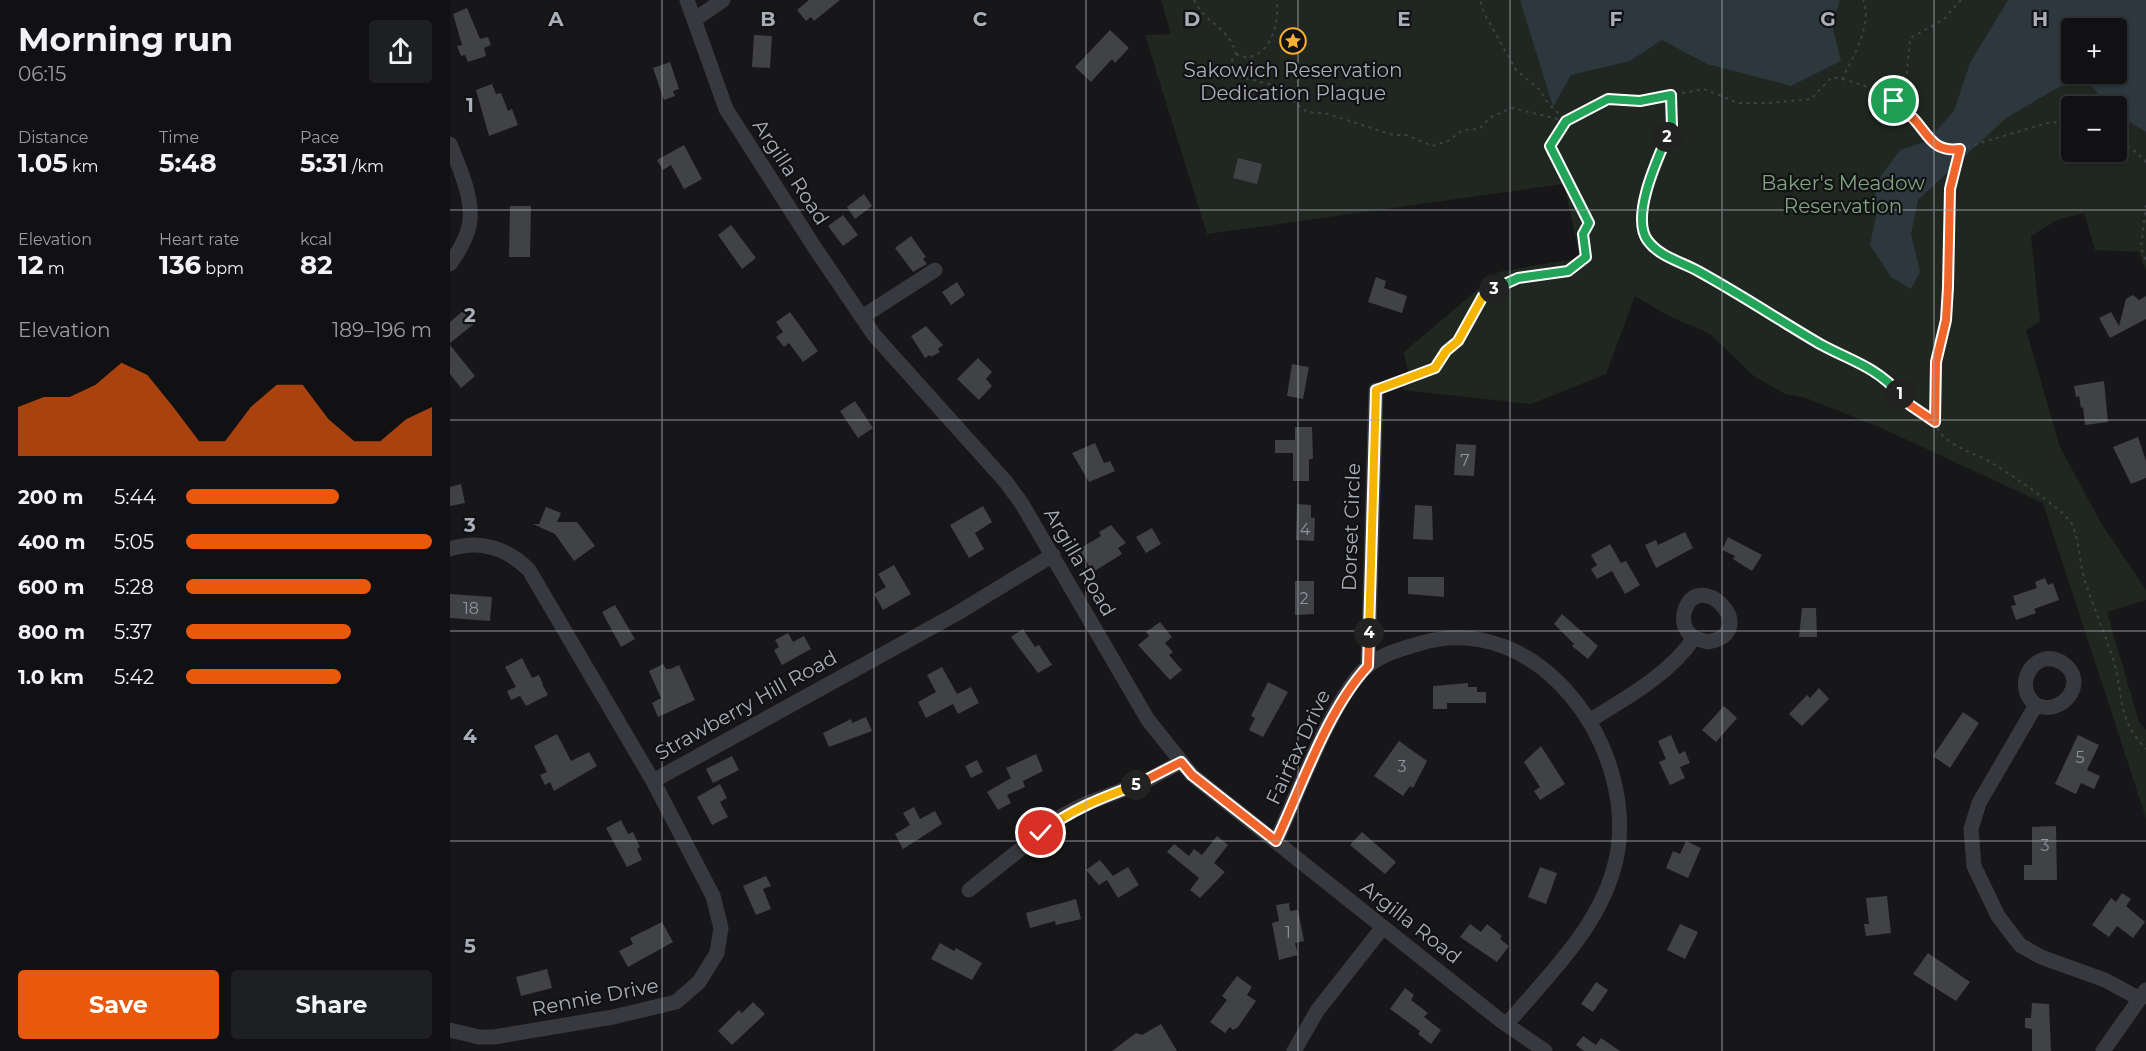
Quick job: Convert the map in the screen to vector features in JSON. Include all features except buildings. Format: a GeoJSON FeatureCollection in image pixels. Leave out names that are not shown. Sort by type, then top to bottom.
{"type":"FeatureCollection","features":[{"type":"Feature","properties":{"kind":"street","name":"Argilla Road"},"geometry":{"type":"LineString","coordinates":[[687,0],[726,109],[874,335],[1006,482],[1053,555],[1071,591],[1148,720],[1181,762],[1192,775],[1383,927],[1545,1051]]}},
{"type":"Feature","properties":{"kind":"street"},"geometry":{"type":"LineString","coordinates":[[694,20],[723,0]]}},
{"type":"Feature","properties":{"kind":"street"},"geometry":{"type":"LineString","coordinates":[[450,144],[461,171],[470,223],[464,242],[450,264]]}},
{"type":"Feature","properties":{"kind":"street"},"geometry":{"type":"LineString","coordinates":[[862,317],[935,270]]}},
{"type":"Feature","properties":{"kind":"street","name":"Dorset Circle"},"geometry":{"type":"LineString","coordinates":[[1368,666],[1376,390]]}},
{"type":"Feature","properties":{"kind":"street","name":"Strawberry Hill Road"},"geometry":{"type":"LineString","coordinates":[[450,549],[471,544],[484,545],[509,555],[529,570],[653,781],[956,614],[1053,555]]}},
{"type":"Feature","properties":{"kind":"street","name":"Fairfax Drive"},"geometry":{"type":"LineString","coordinates":[[1276,841],[1336,710],[1355,680],[1368,666],[1384,656],[1424,642],[1444,638],[1479,638],[1510,649],[1539,666],[1575,699],[1605,758],[1618,807],[1618,841],[1611,876],[1589,926],[1507,1024]]}},
{"type":"Feature","properties":{"kind":"street"},"geometry":{"type":"LineString","coordinates":[[1588,721],[1677,660],[1694,638]]}},
{"type":"Feature","properties":{"kind":"street"},"geometry":{"type":"LineString","coordinates":[[2036,705],[1978,802],[1971,829],[1971,855],[1974,866],[2001,921],[2020,945],[2041,957],[2143,994],[2103,1051]]}},
{"type":"Feature","properties":{"kind":"street"},"geometry":{"type":"LineString","coordinates":[[969,890],[1062,816],[1085,804],[1144,782],[1181,762]]}},
{"type":"Feature","properties":{"kind":"street","name":"Rennie Drive"},"geometry":{"type":"LineString","coordinates":[[450,1030],[479,1037],[494,1037],[613,1017],[676,1002],[699,982],[717,952],[721,928],[718,912],[713,896],[653,781]]}},
{"type":"Feature","properties":{"kind":"street"},"geometry":{"type":"LineString","coordinates":[[1294,1051],[1317,1011],[1383,927]]}},
{"type":"Feature","properties":{"kind":"path"},"geometry":{"type":"LineString","coordinates":[[1194,0],[1200,12],[1232,38],[1236,54],[1229,65],[1237,76],[1272,85],[1307,112],[1328,114],[1393,135],[1407,135],[1432,146],[1448,141],[1463,130],[1479,129],[1491,117],[1512,108],[1566,121]]}},
{"type":"Feature","properties":{"kind":"path"},"geometry":{"type":"LineString","coordinates":[[1236,54],[1245,58],[1259,55],[1264,51],[1276,16],[1276,0]]}},
{"type":"Feature","properties":{"kind":"path"},"geometry":{"type":"LineString","coordinates":[[1480,0],[1484,13],[1516,70],[1539,88],[1548,103],[1566,121]]}},
{"type":"Feature","properties":{"kind":"path"},"geometry":{"type":"LineString","coordinates":[[1842,79],[1851,61],[1868,11],[1863,0]]}},
{"type":"Feature","properties":{"kind":"path"},"geometry":{"type":"LineString","coordinates":[[1961,0],[1943,21],[1910,38],[1906,96],[1914,119],[1922,132],[1947,151],[2002,138],[2046,123],[2061,122]]}},
{"type":"Feature","properties":{"kind":"path"},"geometry":{"type":"LineString","coordinates":[[1376,390],[1435,368],[1446,351],[1458,341],[1483,296],[1501,284],[1518,278],[1568,271],[1586,257],[1583,234],[1589,223],[1550,146],[1566,121],[1608,99],[1640,101],[1704,89],[1738,103],[1769,104],[1811,99],[1833,77],[1860,83],[1894,101],[1914,119]]}},
{"type":"Feature","properties":{"kind":"path"},"geometry":{"type":"LineString","coordinates":[[1671,95],[1672,127],[1650,180],[1641,215],[1647,240],[1667,256],[1760,305],[1823,345],[1857,360],[1889,381],[1910,405],[1935,422]]}},
{"type":"Feature","properties":{"kind":"path"},"geometry":{"type":"LineString","coordinates":[[2127,145],[2145,160],[2146,164]]}},
{"type":"Feature","properties":{"kind":"path"},"geometry":{"type":"LineString","coordinates":[[1960,149],[1950,189],[1946,320],[1936,362],[1935,422],[1940,434],[1963,451],[1986,460],[2045,498],[2071,521],[2081,551],[2084,580],[2114,664],[2120,700],[2131,733],[2146,749]]}},
{"type":"Feature","properties":{"kind":"path"},"geometry":{"type":"LineString","coordinates":[[2146,205],[2141,248],[2146,261]]}},
{"type":"Feature","properties":{"kind":"green space","name":"Baker's Meadow Reservation"},"geometry":{"type":"Polygon","coordinates":[[[1161,0],[2146,0],[2146,271],[2139,252],[2095,250],[2084,213],[2057,220],[2031,236],[2040,322],[2026,330],[2060,447],[2101,523],[2146,590],[2146,600],[2107,612],[2139,722],[2146,730],[2146,818],[2043,503],[1879,427],[1806,398],[1785,394],[1754,376],[1710,334],[1669,316],[1635,296],[1606,374],[1531,404],[1403,390],[1408,372],[1404,352],[1498,272],[1580,258],[1564,184],[1207,234],[1145,35],[1171,34],[1161,0]]]}},
{"type":"Feature","properties":{"kind":"shaded area"},"geometry":{"type":"Polygon","coordinates":[[[1520,0],[1840,0],[1832,25],[1841,61],[1791,86],[1707,64],[1662,40],[1630,61],[1571,75],[1553,107],[1520,0]]]}},
{"type":"Feature","properties":{"kind":"shaded area"},"geometry":{"type":"Polygon","coordinates":[[[2008,0],[2146,0],[2146,132],[2127,120],[2127,96],[2100,96],[2090,84],[2061,86],[2006,118],[1918,200],[1911,234],[1920,272],[1911,289],[1891,277],[1870,245],[1877,211],[1875,184],[1900,150],[1927,141],[1954,111],[1970,63],[2008,0]]]}},
{"type":"Feature","properties":{"kind":"place","name":"Sakowich Reservation Dedication Plaque"},"geometry":{"type":"Point","coordinates":[1293,41]}},
{"type":"Feature","properties":{"kind":"route"},"geometry":{"type":"LineString","coordinates":[[1041,833],[1062,816],[1085,804],[1144,782],[1181,762],[1192,775],[1276,841],[1336,710],[1355,680],[1368,666],[1376,390],[1435,368],[1446,351],[1458,341],[1468,326],[1473,311],[1483,296],[1501,284],[1518,278],[1568,271],[1586,257],[1583,234],[1589,223],[1550,146],[1566,121],[1608,99],[1640,101],[1671,95],[1672,127],[1650,180],[1641,215],[1647,240],[1667,256],[1760,305],[1823,345],[1857,360],[1889,381],[1910,405],[1935,422],[1936,362],[1946,320],[1950,189],[1960,149],[1947,151],[1931,141],[1914,119],[1894,101]]}}]}
